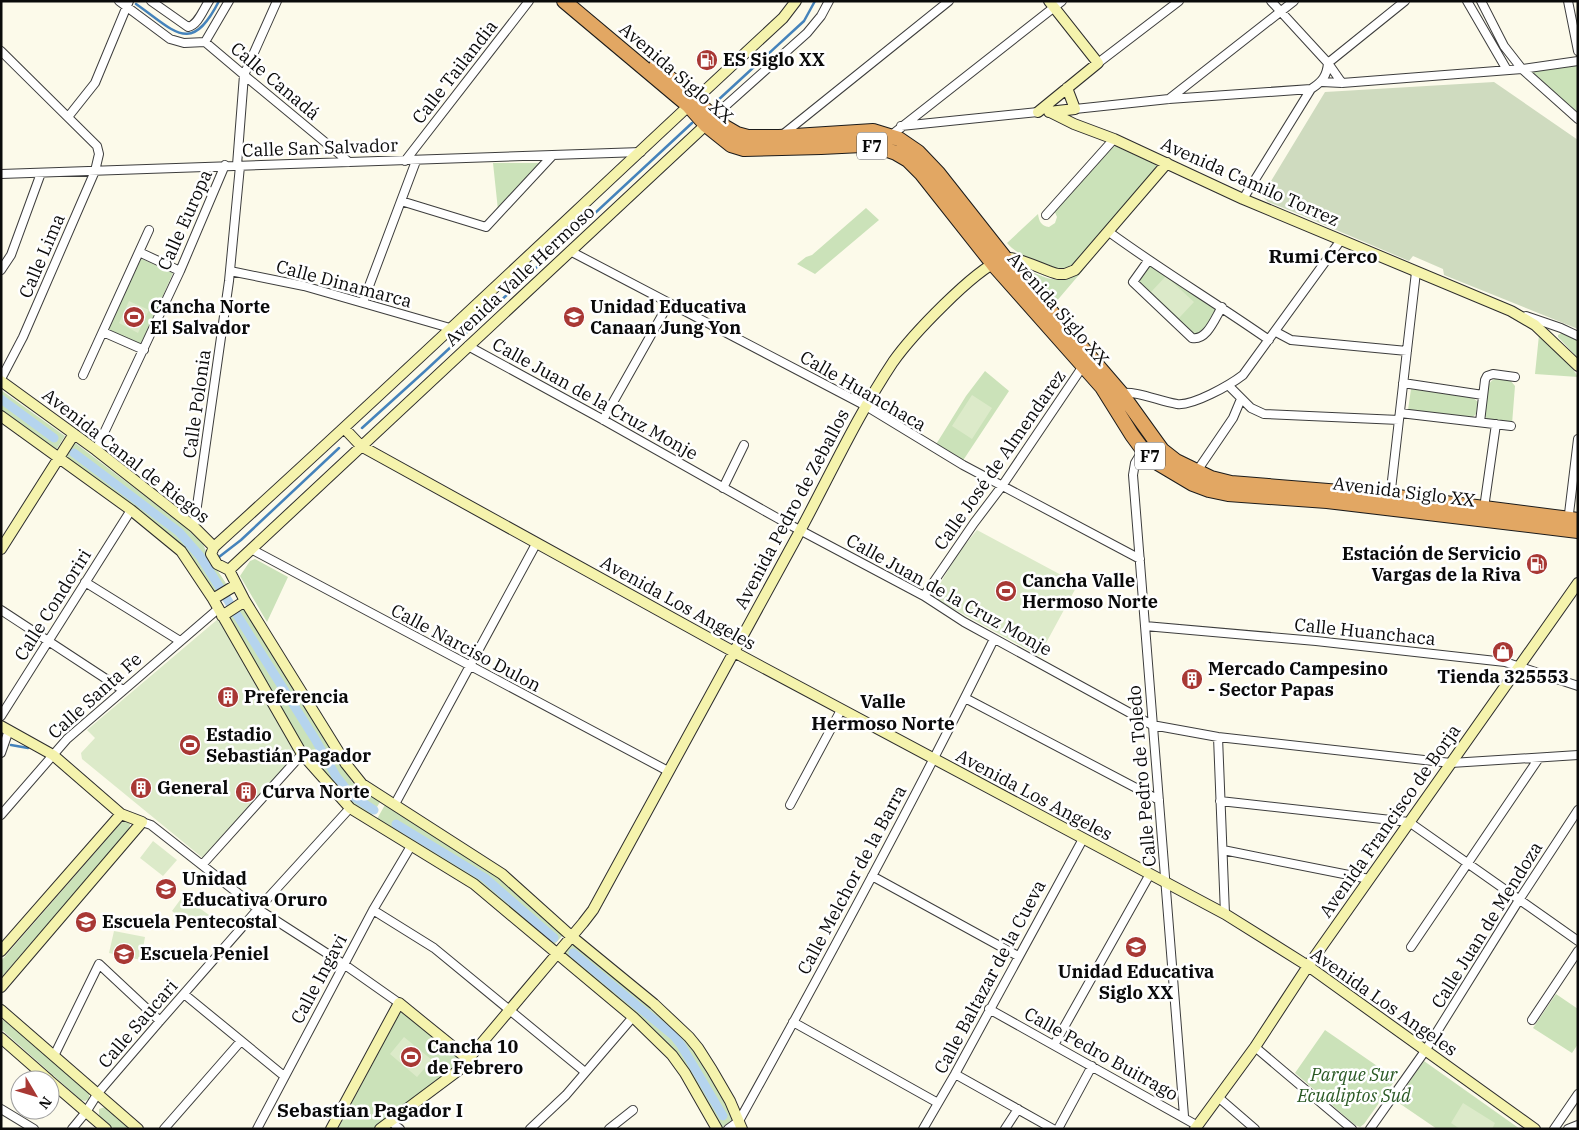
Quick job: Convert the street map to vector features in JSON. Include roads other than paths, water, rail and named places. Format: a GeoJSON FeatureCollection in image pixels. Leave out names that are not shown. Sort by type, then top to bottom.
{"type":"FeatureCollection","features":[{"type":"Feature","properties":{"kind":"highway","name":"Avenida Siglo XX"},"geometry":{"type":"LineString","coordinates":[[564,1],[692,103]]}},
{"type":"Feature","properties":{"kind":"highway","name":"Avenida Siglo XX"},"geometry":{"type":"LineString","coordinates":[[575,1],[692,103],[730,145],[744,149],[821,148],[887,142]]}},
{"type":"Feature","properties":{"kind":"highway","name":"Avenida Siglo XX"},"geometry":{"type":"LineString","coordinates":[[710,121],[748,137],[873,131],[921,173],[1115,396],[1148,444],[1156,462],[1193,484],[1228,494],[1327,501],[1484,508],[1573,525]]}},
{"type":"Feature","properties":{"kind":"highway","name":"Avenida Siglo XX"},"geometry":{"type":"LineString","coordinates":[[999,261],[1083,366],[1102,387],[1115,396]]}},
{"type":"Feature","properties":{"kind":"highway","name":"Avenida Siglo XX"},"geometry":{"type":"LineString","coordinates":[[1148,444],[1162,450],[1176,461],[1211,478],[1231,483],[1573,525]]}},
{"type":"Feature","properties":{"kind":"street"},"geometry":{"type":"LineString","coordinates":[[119,1],[128,4],[170,39],[184,43],[206,42],[229,1]]}},
{"type":"Feature","properties":{"kind":"street"},"geometry":{"type":"LineString","coordinates":[[151,1],[188,27],[193,26],[209,1]]}},
{"type":"Feature","properties":{"kind":"street","name":"Calle Polonia"},"geometry":{"type":"LineString","coordinates":[[194,527],[230,271],[244,75],[277,1]]}},
{"type":"Feature","properties":{"kind":"street","name":"Calle Tailandia"},"geometry":{"type":"LineString","coordinates":[[405,161],[529,1]]}},
{"type":"Feature","properties":{"kind":"street","name":"Avenida Valle Hermoso"},"geometry":{"type":"LineString","coordinates":[[214,547],[783,18],[796,1]]}},
{"type":"Feature","properties":{"kind":"street","name":"Avenida Valle Hermoso"},"geometry":{"type":"LineString","coordinates":[[229,570],[570,251],[807,33],[821,16],[829,1]]}},
{"type":"Feature","properties":{"kind":"street"},"geometry":{"type":"LineString","coordinates":[[779,137],[949,1]]}},
{"type":"Feature","properties":{"kind":"street"},"geometry":{"type":"LineString","coordinates":[[1038,112],[1179,1]]}},
{"type":"Feature","properties":{"kind":"street"},"geometry":{"type":"LineString","coordinates":[[1272,1],[1328,63],[1342,84]]}},
{"type":"Feature","properties":{"kind":"street"},"geometry":{"type":"LineString","coordinates":[[1168,99],[1294,1]]}},
{"type":"Feature","properties":{"kind":"street"},"geometry":{"type":"LineString","coordinates":[[1328,63],[1405,1]]}},
{"type":"Feature","properties":{"kind":"street"},"geometry":{"type":"LineString","coordinates":[[1467,1],[1507,70]]}},
{"type":"Feature","properties":{"kind":"street"},"geometry":{"type":"LineString","coordinates":[[1481,1],[1504,46],[1522,69],[1578,119]]}},
{"type":"Feature","properties":{"kind":"street"},"geometry":{"type":"LineString","coordinates":[[1568,1],[1578,51]]}},
{"type":"Feature","properties":{"kind":"street"},"geometry":{"type":"LineString","coordinates":[[887,142],[901,126],[1055,3],[1098,63]]}},
{"type":"Feature","properties":{"kind":"street"},"geometry":{"type":"LineString","coordinates":[[1,51],[68,116],[95,83],[128,4]]}},
{"type":"Feature","properties":{"kind":"street","name":"Calle Canadá"},"geometry":{"type":"LineString","coordinates":[[206,42],[349,162]]}},
{"type":"Feature","properties":{"kind":"street"},"geometry":{"type":"LineString","coordinates":[[1322,82],[1342,84],[1522,69],[1578,61]]}},
{"type":"Feature","properties":{"kind":"street"},"geometry":{"type":"LineString","coordinates":[[1243,198],[1312,89],[1322,82],[1328,72],[1328,63]]}},
{"type":"Feature","properties":{"kind":"street"},"geometry":{"type":"LineString","coordinates":[[1067,88],[1075,108]]}},
{"type":"Feature","properties":{"kind":"street"},"geometry":{"type":"LineString","coordinates":[[1050,112],[1168,99],[1312,89]]}},
{"type":"Feature","properties":{"kind":"street","name":"Avenida Camilo Torrez"},"geometry":{"type":"LineString","coordinates":[[901,126],[1050,112],[1416,272],[1578,336]]}},
{"type":"Feature","properties":{"kind":"street","name":"Calle Lima"},"geometry":{"type":"LineString","coordinates":[[1,380],[23,337],[94,171],[99,154],[97,146],[68,116]]}},
{"type":"Feature","properties":{"kind":"street"},"geometry":{"type":"LineString","coordinates":[[1046,215],[1114,139]]}},
{"type":"Feature","properties":{"kind":"street","name":"Calle San Salvador"},"geometry":{"type":"LineString","coordinates":[[1,174],[640,152]]}},
{"type":"Feature","properties":{"kind":"street"},"geometry":{"type":"LineString","coordinates":[[401,202],[486,227],[552,156]]}},
{"type":"Feature","properties":{"kind":"street"},"geometry":{"type":"LineString","coordinates":[[363,302],[416,160]]}},
{"type":"Feature","properties":{"kind":"street"},"geometry":{"type":"LineString","coordinates":[[999,261],[1016,259],[1050,272],[1065,274],[1075,270],[1083,263],[1166,163]]}},
{"type":"Feature","properties":{"kind":"street","name":"Calle Europa"},"geometry":{"type":"LineString","coordinates":[[96,450],[180,271],[225,166]]}},
{"type":"Feature","properties":{"kind":"street"},"geometry":{"type":"LineString","coordinates":[[1,270],[11,255],[42,172]]}},
{"type":"Feature","properties":{"kind":"street"},"geometry":{"type":"LineString","coordinates":[[84,375],[149,230]]}},
{"type":"Feature","properties":{"kind":"street"},"geometry":{"type":"LineString","coordinates":[[1109,232],[1148,261],[1222,307],[1269,340]]}},
{"type":"Feature","properties":{"kind":"street"},"geometry":{"type":"LineString","coordinates":[[1115,396],[1134,394],[1178,404],[1189,403],[1229,386],[1243,375],[1276,332],[1341,240]]}},
{"type":"Feature","properties":{"kind":"street","name":"Calle Huanchaca"},"geometry":{"type":"LineString","coordinates":[[570,251],[866,406],[955,461],[1140,559]]}},
{"type":"Feature","properties":{"kind":"street"},"geometry":{"type":"LineString","coordinates":[[139,252],[180,271]]}},
{"type":"Feature","properties":{"kind":"street","name":"Avenida Pedro de Zeballos"},"geometry":{"type":"LineString","coordinates":[[380,1129],[460,1070],[571,936],[584,923],[593,910],[801,530],[866,406],[908,343],[964,286],[999,261]]}},
{"type":"Feature","properties":{"kind":"street"},"geometry":{"type":"LineString","coordinates":[[1148,261],[1133,282],[1192,338],[1201,338],[1205,334],[1222,307]]}},
{"type":"Feature","properties":{"kind":"street","name":"Calle Dinamarca"},"geometry":{"type":"LineString","coordinates":[[230,271],[304,286],[450,328]]}},
{"type":"Feature","properties":{"kind":"street"},"geometry":{"type":"LineString","coordinates":[[1389,503],[1416,272]]}},
{"type":"Feature","properties":{"kind":"street"},"geometry":{"type":"LineString","coordinates":[[604,420],[669,302]]}},
{"type":"Feature","properties":{"kind":"street"},"geometry":{"type":"LineString","coordinates":[[1511,311],[1536,325],[1578,366]]}},
{"type":"Feature","properties":{"kind":"street"},"geometry":{"type":"LineString","coordinates":[[103,332],[144,350]]}},
{"type":"Feature","properties":{"kind":"street"},"geometry":{"type":"LineString","coordinates":[[1276,332],[1291,340],[1407,351]]}},
{"type":"Feature","properties":{"kind":"street","name":"Calle Juan de la Cruz Monje"},"geometry":{"type":"LineString","coordinates":[[468,346],[604,420],[723,488],[924,596],[994,639],[1152,725],[1218,737],[1451,763],[1578,755]]}},
{"type":"Feature","properties":{"kind":"street","name":"Calle José de Almendarez"},"geometry":{"type":"LineString","coordinates":[[924,596],[1002,486],[1083,366]]}},
{"type":"Feature","properties":{"kind":"street"},"geometry":{"type":"LineString","coordinates":[[1480,422],[1485,380],[1489,374],[1515,377]]}},
{"type":"Feature","properties":{"kind":"street","name":"Avenida Canal de Riegos"},"geometry":{"type":"LineString","coordinates":[[1,380],[96,450],[194,527],[214,547],[211,554],[217,564],[229,570],[227,601],[302,754],[350,808],[474,884],[632,1016],[672,1055],[685,1073],[716,1129]]}},
{"type":"Feature","properties":{"kind":"street"},"geometry":{"type":"LineString","coordinates":[[1403,384],[1483,395]]}},
{"type":"Feature","properties":{"kind":"street"},"geometry":{"type":"LineString","coordinates":[[1229,386],[1251,408],[1264,414],[1400,417],[1511,426]]}},
{"type":"Feature","properties":{"kind":"street"},"geometry":{"type":"LineString","coordinates":[[1197,471],[1233,418],[1241,399]]}},
{"type":"Feature","properties":{"kind":"street","name":"Avenida Canal de Riegos"},"geometry":{"type":"LineString","coordinates":[[2,420],[58,457],[172,542],[227,601],[362,784],[502,874],[571,936],[654,1004],[688,1037],[712,1070],[740,1125]]}},
{"type":"Feature","properties":{"kind":"street"},"geometry":{"type":"LineString","coordinates":[[1484,508],[1496,424]]}},
{"type":"Feature","properties":{"kind":"street","name":"Avenida Los Angeles"},"geometry":{"type":"LineString","coordinates":[[344,428],[361,446],[536,544],[933,760],[1225,914],[1308,966],[1535,1129]]}},
{"type":"Feature","properties":{"kind":"street"},"geometry":{"type":"LineString","coordinates":[[1,549],[74,434]]}},
{"type":"Feature","properties":{"kind":"street"},"geometry":{"type":"LineString","coordinates":[[1573,525],[1578,439]]}},
{"type":"Feature","properties":{"kind":"street","name":"Calle Pedro de Toledo"},"geometry":{"type":"LineString","coordinates":[[1148,444],[1135,463],[1132,475],[1184,1116]]}},
{"type":"Feature","properties":{"kind":"street"},"geometry":{"type":"LineString","coordinates":[[723,488],[744,445]]}},
{"type":"Feature","properties":{"kind":"street","name":"Calle Condoriri"},"geometry":{"type":"LineString","coordinates":[[1,716],[130,510]]}},
{"type":"Feature","properties":{"kind":"street"},"geometry":{"type":"LineString","coordinates":[[395,804],[536,544]]}},
{"type":"Feature","properties":{"kind":"street","name":"Calle Narciso Dulon"},"geometry":{"type":"LineString","coordinates":[[251,549],[668,771]]}},
{"type":"Feature","properties":{"kind":"street"},"geometry":{"type":"LineString","coordinates":[[85,582],[180,641]]}},
{"type":"Feature","properties":{"kind":"street","name":"Avenida Francisco de Borja"},"geometry":{"type":"LineString","coordinates":[[1196,1127],[1578,583]]}},
{"type":"Feature","properties":{"kind":"street","name":"Calle Santa Fe"},"geometry":{"type":"LineString","coordinates":[[1,815],[67,739],[227,601]]}},
{"type":"Feature","properties":{"kind":"street"},"geometry":{"type":"LineString","coordinates":[[1,610],[123,690]]}},
{"type":"Feature","properties":{"kind":"street","name":"Calle Huanchaca"},"geometry":{"type":"LineString","coordinates":[[1145,626],[1506,662],[1578,686]]}},
{"type":"Feature","properties":{"kind":"street","name":"Calle Melchor de la Barra"},"geometry":{"type":"LineString","coordinates":[[728,1129],[740,1125],[933,760],[994,639]]}},
{"type":"Feature","properties":{"kind":"street"},"geometry":{"type":"LineString","coordinates":[[965,698],[1159,800]]}},
{"type":"Feature","properties":{"kind":"street"},"geometry":{"type":"LineString","coordinates":[[790,805],[841,710]]}},
{"type":"Feature","properties":{"kind":"street"},"geometry":{"type":"LineString","coordinates":[[1,753],[5,728],[54,754],[121,814],[151,825],[258,909],[345,965],[399,1003],[468,1059]]}},
{"type":"Feature","properties":{"kind":"street"},"geometry":{"type":"LineString","coordinates":[[1218,737],[1225,914]]}},
{"type":"Feature","properties":{"kind":"street"},"geometry":{"type":"LineString","coordinates":[[202,865],[302,754]]}},
{"type":"Feature","properties":{"kind":"street"},"geometry":{"type":"LineString","coordinates":[[1410,947],[1539,758]]}},
{"type":"Feature","properties":{"kind":"street"},"geometry":{"type":"LineString","coordinates":[[1220,802],[1409,822],[1578,941]]}},
{"type":"Feature","properties":{"kind":"street","name":"Calle Saucari"},"geometry":{"type":"LineString","coordinates":[[72,1129],[98,1093],[160,1021],[350,808]]}},
{"type":"Feature","properties":{"kind":"street","name":"Calle Juan de Mendoza"},"geometry":{"type":"LineString","coordinates":[[1370,1129],[1425,1051],[1519,900],[1578,810]]}},
{"type":"Feature","properties":{"kind":"street"},"geometry":{"type":"LineString","coordinates":[[1,951],[121,814]]}},
{"type":"Feature","properties":{"kind":"street"},"geometry":{"type":"LineString","coordinates":[[1,987],[142,822]]}},
{"type":"Feature","properties":{"kind":"street","name":"Calle Baltazar de la Cueva"},"geometry":{"type":"LineString","coordinates":[[923,1129],[955,1074],[1082,839]]}},
{"type":"Feature","properties":{"kind":"street","name":"Calle Ingavi"},"geometry":{"type":"LineString","coordinates":[[257,1129],[373,910],[411,846]]}},
{"type":"Feature","properties":{"kind":"street"},"geometry":{"type":"LineString","coordinates":[[1223,850],[1369,879]]}},
{"type":"Feature","properties":{"kind":"street"},"geometry":{"type":"LineString","coordinates":[[1054,1046],[1150,874]]}},
{"type":"Feature","properties":{"kind":"street"},"geometry":{"type":"LineString","coordinates":[[872,876],[1018,956]]}},
{"type":"Feature","properties":{"kind":"street"},"geometry":{"type":"LineString","coordinates":[[373,910],[434,948],[585,1072]]}},
{"type":"Feature","properties":{"kind":"street"},"geometry":{"type":"LineString","coordinates":[[1532,1020],[1578,951]]}},
{"type":"Feature","properties":{"kind":"street"},"geometry":{"type":"LineString","coordinates":[[54,1056],[99,964],[160,1021]]}},
{"type":"Feature","properties":{"kind":"street"},"geometry":{"type":"LineString","coordinates":[[184,994],[284,1076]]}},
{"type":"Feature","properties":{"kind":"street"},"geometry":{"type":"LineString","coordinates":[[331,1129],[399,1003]]}},
{"type":"Feature","properties":{"kind":"street","name":"Calle Pedro Buitrago"},"geometry":{"type":"LineString","coordinates":[[989,1009],[1184,1116],[1196,1127]]}},
{"type":"Feature","properties":{"kind":"street"},"geometry":{"type":"LineString","coordinates":[[1,1010],[138,1129]]}},
{"type":"Feature","properties":{"kind":"street"},"geometry":{"type":"LineString","coordinates":[[532,1128],[566,1095],[632,1016]]}},
{"type":"Feature","properties":{"kind":"street"},"geometry":{"type":"LineString","coordinates":[[793,1022],[938,1104]]}},
{"type":"Feature","properties":{"kind":"street"},"geometry":{"type":"LineString","coordinates":[[1,1038],[38,1070]]}},
{"type":"Feature","properties":{"kind":"street"},"geometry":{"type":"LineString","coordinates":[[164,1129],[241,1042]]}},
{"type":"Feature","properties":{"kind":"street"},"geometry":{"type":"LineString","coordinates":[[1254,1047],[1352,1129]]}},
{"type":"Feature","properties":{"kind":"street"},"geometry":{"type":"LineString","coordinates":[[1058,1129],[1092,1066]]}},
{"type":"Feature","properties":{"kind":"street"},"geometry":{"type":"LineString","coordinates":[[955,1074],[1053,1129]]}},
{"type":"Feature","properties":{"kind":"street"},"geometry":{"type":"LineString","coordinates":[[60,1089],[106,1129]]}},
{"type":"Feature","properties":{"kind":"street"},"geometry":{"type":"LineString","coordinates":[[1554,1129],[1578,1094]]}},
{"type":"Feature","properties":{"kind":"street"},"geometry":{"type":"LineString","coordinates":[[1218,1097],[1255,1129]]}},
{"type":"Feature","properties":{"kind":"street"},"geometry":{"type":"LineString","coordinates":[[1,1109],[34,1129]]}},
{"type":"Feature","properties":{"kind":"street"},"geometry":{"type":"LineString","coordinates":[[1005,1129],[1018,1109]]}},
{"type":"Feature","properties":{"kind":"street"},"geometry":{"type":"LineString","coordinates":[[609,1129],[619,1126],[633,1110]]}},
{"type":"Feature","properties":{"kind":"street"},"geometry":{"type":"LineString","coordinates":[[16,1129],[20,1121]]}},
{"type":"Feature","properties":{"kind":"street"},"geometry":{"type":"LineString","coordinates":[[390,1121],[400,1129]]}},
{"type":"Feature","properties":{"kind":"street"},"geometry":{"type":"LineString","coordinates":[[1568,1129],[1578,1124]]}},
{"type":"Feature","properties":{"kind":"waterway"},"geometry":{"type":"LineString","coordinates":[[136,4],[172,29],[182,33],[191,33],[200,28],[209,18],[219,1]]}},
{"type":"Feature","properties":{"kind":"waterway"},"geometry":{"type":"LineString","coordinates":[[716,102],[804,21],[815,1]]}},
{"type":"Feature","properties":{"kind":"waterway"},"geometry":{"type":"LineString","coordinates":[[362,428],[692,123]]}},
{"type":"Feature","properties":{"kind":"waterway"},"geometry":{"type":"LineString","coordinates":[[1,399],[54,438]]}},
{"type":"Feature","properties":{"kind":"waterway"},"geometry":{"type":"LineString","coordinates":[[219,557],[241,540],[339,448]]}},
{"type":"Feature","properties":{"kind":"waterway"},"geometry":{"type":"LineString","coordinates":[[74,453],[179,532],[200,556],[315,739],[336,776],[351,795],[374,810]]}},
{"type":"Feature","properties":{"kind":"waterway"},"geometry":{"type":"LineString","coordinates":[[11,745],[28,748]]}},
{"type":"Feature","properties":{"kind":"waterway"},"geometry":{"type":"LineString","coordinates":[[396,824],[485,878],[554,938]]}},
{"type":"Feature","properties":{"kind":"waterway"},"geometry":{"type":"LineString","coordinates":[[573,953],[674,1036],[723,1116]]}},
{"type":"Feature","properties":{"kind":"place","name":"ES Siglo XX"},"geometry":{"type":"Point","coordinates":[707,60]}},
{"type":"Feature","properties":{"kind":"place","name":"Cancha Norte El Salvador"},"geometry":{"type":"Point","coordinates":[134,317]}},
{"type":"Feature","properties":{"kind":"place","name":"Unidad Educativa Canaan Jung Yon"},"geometry":{"type":"Point","coordinates":[574,317]}},
{"type":"Feature","properties":{"kind":"place","name":"Estación de Servicio Vargas de la Riva"},"geometry":{"type":"Point","coordinates":[1537,564]}},
{"type":"Feature","properties":{"kind":"place","name":"Cancha Valle Hermoso Norte"},"geometry":{"type":"Point","coordinates":[1006,591]}},
{"type":"Feature","properties":{"kind":"place","name":"Tienda 325553"},"geometry":{"type":"Point","coordinates":[1503,652]}},
{"type":"Feature","properties":{"kind":"place","name":"Mercado Campesino - Sector Papas"},"geometry":{"type":"Point","coordinates":[1192,679]}},
{"type":"Feature","properties":{"kind":"place","name":"Preferencia"},"geometry":{"type":"Point","coordinates":[228,697]}},
{"type":"Feature","properties":{"kind":"place","name":"Estadio Sebastián Pagador"},"geometry":{"type":"Point","coordinates":[190,745]}},
{"type":"Feature","properties":{"kind":"place","name":"General"},"geometry":{"type":"Point","coordinates":[141,788]}},
{"type":"Feature","properties":{"kind":"place","name":"Curva Norte"},"geometry":{"type":"Point","coordinates":[246,792]}},
{"type":"Feature","properties":{"kind":"place","name":"Unidad Educativa Oruro"},"geometry":{"type":"Point","coordinates":[166,889]}},
{"type":"Feature","properties":{"kind":"place","name":"Escuela Pentecostal"},"geometry":{"type":"Point","coordinates":[86,922]}},
{"type":"Feature","properties":{"kind":"place","name":"Unidad Educativa Siglo XX"},"geometry":{"type":"Point","coordinates":[1136,947]}},
{"type":"Feature","properties":{"kind":"place","name":"Escuela Peniel"},"geometry":{"type":"Point","coordinates":[124,954]}},
{"type":"Feature","properties":{"kind":"place","name":"Cancha 10 de Febrero"},"geometry":{"type":"Point","coordinates":[411,1057]}},
{"type":"Feature","properties":{"kind":"district","name":"Rumi Cerco"},"geometry":{"type":"Point","coordinates":[1323,256]}},
{"type":"Feature","properties":{"kind":"district","name":"Valle Hermoso Norte"},"geometry":{"type":"Point","coordinates":[883,712]}},
{"type":"Feature","properties":{"kind":"district","name":"Sebastian Pagador I"},"geometry":{"type":"Point","coordinates":[370,1110]}},
{"type":"Feature","properties":{"kind":"park label","name":"Parque Sur Ecualiptos Sud"},"geometry":{"type":"Point","coordinates":[1354,1085]}}]}
